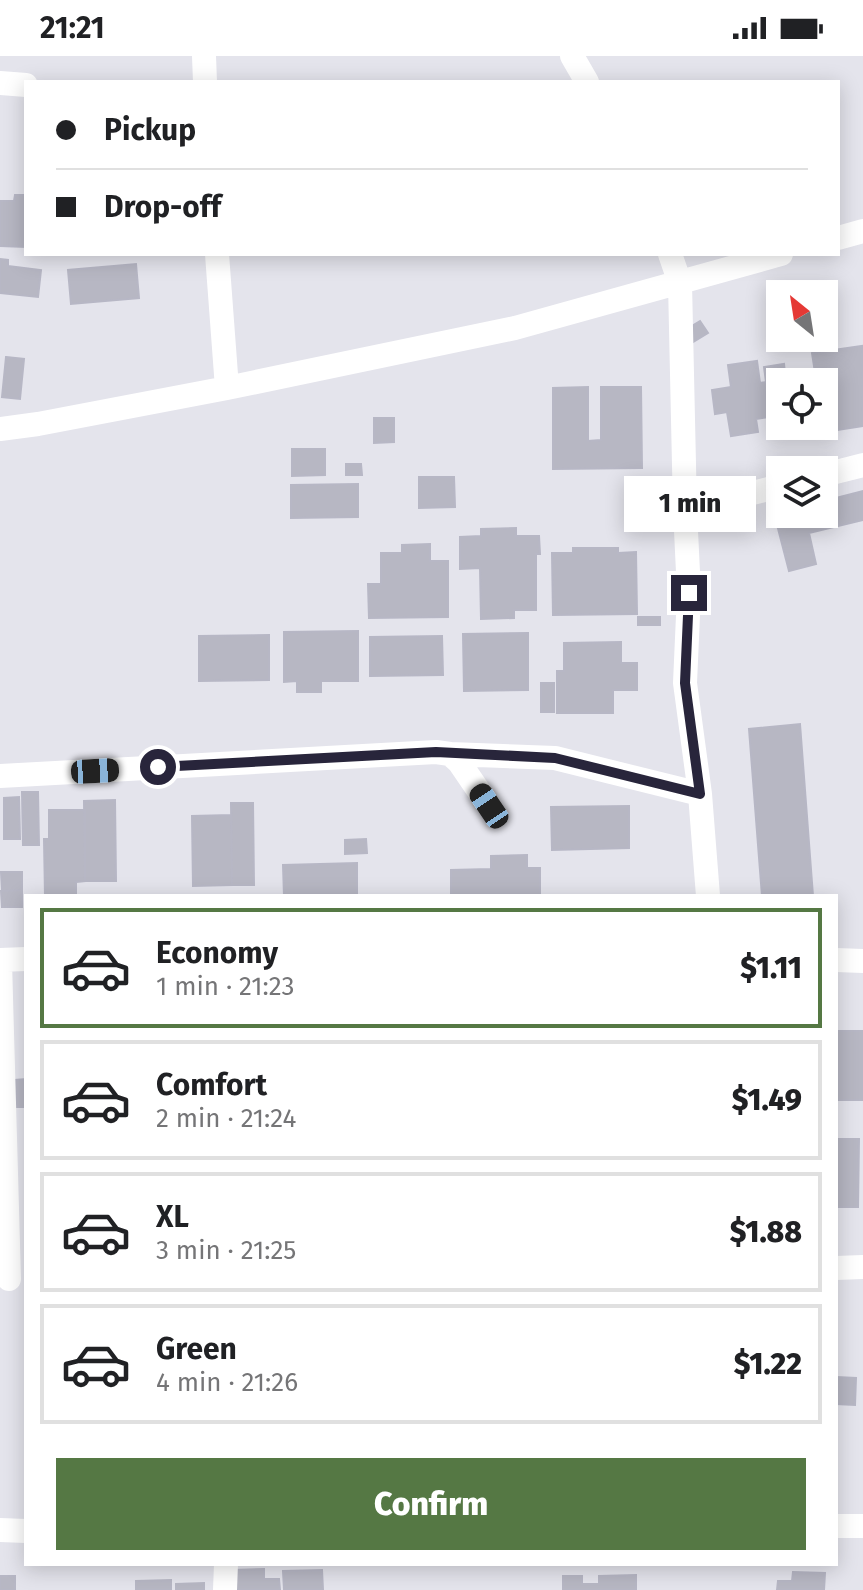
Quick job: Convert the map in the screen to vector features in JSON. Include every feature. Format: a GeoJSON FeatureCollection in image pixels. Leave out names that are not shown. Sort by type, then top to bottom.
{"type":"FeatureCollection","features":[{"type":"Feature","properties":{"kind":"street"},"geometry":{"type":"LineString","coordinates":[[204,56],[205,80]]}},
{"type":"Feature","properties":{"kind":"street"},"geometry":{"type":"LineString","coordinates":[[572,56],[586,80]]}},
{"type":"Feature","properties":{"kind":"street"},"geometry":{"type":"LineString","coordinates":[[0,83],[24,85]]}},
{"type":"Feature","properties":{"kind":"street"},"geometry":{"type":"LineString","coordinates":[[840,237],[863,231]]}},
{"type":"Feature","properties":{"kind":"street"},"geometry":{"type":"LineString","coordinates":[[217,256],[227,388]]}},
{"type":"Feature","properties":{"kind":"street"},"geometry":{"type":"LineString","coordinates":[[671,256],[680,283],[689,593],[685,683],[700,794],[708,894]]}},
{"type":"Feature","properties":{"kind":"street"},"geometry":{"type":"LineString","coordinates":[[0,429],[227,388],[515,328],[774,256]]}},
{"type":"Feature","properties":{"kind":"street"},"geometry":{"type":"LineString","coordinates":[[838,471],[863,465]]}},
{"type":"Feature","properties":{"kind":"street"},"geometry":{"type":"LineString","coordinates":[[685,510],[766,490]]}},
{"type":"Feature","properties":{"kind":"street"},"geometry":{"type":"LineString","coordinates":[[0,776],[436,752],[555,758],[700,794]]}},
{"type":"Feature","properties":{"kind":"street"},"geometry":{"type":"LineString","coordinates":[[450,754],[459,762],[489,806]]}},
{"type":"Feature","properties":{"kind":"street"},"geometry":{"type":"LineString","coordinates":[[12,1279],[0,961],[24,959]]}},
{"type":"Feature","properties":{"kind":"street"},"geometry":{"type":"LineString","coordinates":[[838,960],[863,961]]}},
{"type":"Feature","properties":{"kind":"street"},"geometry":{"type":"LineString","coordinates":[[838,1268],[863,1267]]}},
{"type":"Feature","properties":{"kind":"street"},"geometry":{"type":"LineString","coordinates":[[838,1526],[863,1526]]}},
{"type":"Feature","properties":{"kind":"street"},"geometry":{"type":"LineString","coordinates":[[0,1530],[24,1531]]}},
{"type":"Feature","properties":{"kind":"street"},"geometry":{"type":"LineString","coordinates":[[225,1590],[226,1566]]}},
{"type":"Feature","properties":{"kind":"building"},"geometry":{"type":"Polygon","coordinates":[[[15,195],[24,195],[24,247],[0,246],[0,201],[14,201],[15,195]]]}},
{"type":"Feature","properties":{"kind":"building"},"geometry":{"type":"Polygon","coordinates":[[[0,259],[8,260],[8,266],[41,270],[38,297],[0,293],[0,259]]]}},
{"type":"Feature","properties":{"kind":"building"},"geometry":{"type":"Polygon","coordinates":[[[136,264],[139,298],[71,304],[68,270],[136,264]]]}},
{"type":"Feature","properties":{"kind":"building"},"geometry":{"type":"Polygon","coordinates":[[[700,321],[708,333],[690,344],[682,332],[700,321]]]}},
{"type":"Feature","properties":{"kind":"building"},"geometry":{"type":"Polygon","coordinates":[[[862,346],[863,426],[838,430],[838,368],[814,368],[812,353],[838,352],[838,349],[862,346]]]}},
{"type":"Feature","properties":{"kind":"building"},"geometry":{"type":"Polygon","coordinates":[[[6,357],[24,359],[20,399],[2,397],[6,357]]]}},
{"type":"Feature","properties":{"kind":"building"},"geometry":{"type":"Polygon","coordinates":[[[757,361],[760,383],[766,382],[766,417],[756,419],[758,432],[731,436],[727,412],[715,414],[712,390],[731,387],[728,365],[757,361]]]}},
{"type":"Feature","properties":{"kind":"building"},"geometry":{"type":"Polygon","coordinates":[[[784,364],[784,368],[766,368],[766,382],[764,367],[784,364]]]}},
{"type":"Feature","properties":{"kind":"building"},"geometry":{"type":"Polygon","coordinates":[[[588,387],[588,441],[601,440],[601,387],[641,387],[642,468],[553,469],[553,388],[588,387]]]}},
{"type":"Feature","properties":{"kind":"building"},"geometry":{"type":"Polygon","coordinates":[[[374,418],[394,418],[394,442],[374,443],[374,418]]]}},
{"type":"Feature","properties":{"kind":"building"},"geometry":{"type":"Polygon","coordinates":[[[292,449],[325,449],[325,475],[292,476],[292,449]]]}},
{"type":"Feature","properties":{"kind":"building"},"geometry":{"type":"Polygon","coordinates":[[[346,464],[361,464],[362,475],[346,475],[346,464]]]}},
{"type":"Feature","properties":{"kind":"building"},"geometry":{"type":"Polygon","coordinates":[[[419,477],[454,477],[455,507],[419,508],[419,477]]]}},
{"type":"Feature","properties":{"kind":"building"},"geometry":{"type":"Polygon","coordinates":[[[358,484],[358,517],[291,518],[291,485],[358,484]]]}},
{"type":"Feature","properties":{"kind":"building"},"geometry":{"type":"Polygon","coordinates":[[[863,491],[863,520],[838,526],[838,497],[863,491]]]}},
{"type":"Feature","properties":{"kind":"building"},"geometry":{"type":"Polygon","coordinates":[[[516,528],[516,536],[539,536],[536,610],[514,610],[514,618],[481,619],[480,568],[460,569],[460,537],[481,536],[481,529],[516,528]]]}},
{"type":"Feature","properties":{"kind":"building"},"geometry":{"type":"Polygon","coordinates":[[[778,528],[830,528],[809,533],[816,564],[789,571],[778,528]]]}},
{"type":"Feature","properties":{"kind":"building"},"geometry":{"type":"Polygon","coordinates":[[[430,544],[430,561],[448,561],[448,617],[369,618],[368,584],[381,584],[381,553],[402,553],[402,545],[430,544]]]}},
{"type":"Feature","properties":{"kind":"building"},"geometry":{"type":"Polygon","coordinates":[[[573,548],[618,548],[618,553],[636,552],[637,614],[553,615],[552,553],[573,553],[573,548]]]}},
{"type":"Feature","properties":{"kind":"building"},"geometry":{"type":"Polygon","coordinates":[[[638,617],[660,617],[660,625],[638,625],[638,617]]]}},
{"type":"Feature","properties":{"kind":"building"},"geometry":{"type":"Polygon","coordinates":[[[358,631],[358,681],[321,681],[321,692],[297,692],[297,681],[284,682],[284,632],[358,631]]]}},
{"type":"Feature","properties":{"kind":"building"},"geometry":{"type":"Polygon","coordinates":[[[528,633],[528,690],[464,691],[463,634],[528,633]]]}},
{"type":"Feature","properties":{"kind":"building"},"geometry":{"type":"Polygon","coordinates":[[[269,635],[269,680],[199,681],[199,636],[269,635]]]}},
{"type":"Feature","properties":{"kind":"building"},"geometry":{"type":"Polygon","coordinates":[[[442,636],[443,675],[370,676],[370,637],[442,636]]]}},
{"type":"Feature","properties":{"kind":"building"},"geometry":{"type":"Polygon","coordinates":[[[621,642],[621,663],[637,663],[637,690],[613,690],[613,713],[557,713],[557,671],[564,671],[564,643],[621,642]]]}},
{"type":"Feature","properties":{"kind":"building"},"geometry":{"type":"Polygon","coordinates":[[[541,683],[554,683],[554,712],[541,712],[541,683]]]}},
{"type":"Feature","properties":{"kind":"building"},"geometry":{"type":"Polygon","coordinates":[[[800,724],[813,894],[762,894],[749,729],[800,724]]]}},
{"type":"Feature","properties":{"kind":"building"},"geometry":{"type":"Polygon","coordinates":[[[22,792],[38,792],[39,845],[23,845],[22,792]]]}},
{"type":"Feature","properties":{"kind":"building"},"geometry":{"type":"Polygon","coordinates":[[[19,797],[20,839],[4,839],[4,798],[19,797]]]}},
{"type":"Feature","properties":{"kind":"building"},"geometry":{"type":"Polygon","coordinates":[[[115,800],[116,881],[85,881],[84,801],[115,800]]]}},
{"type":"Feature","properties":{"kind":"building"},"geometry":{"type":"Polygon","coordinates":[[[231,803],[253,803],[254,885],[232,885],[231,803]]]}},
{"type":"Feature","properties":{"kind":"building"},"geometry":{"type":"Polygon","coordinates":[[[629,806],[629,848],[552,850],[551,807],[629,806]]]}},
{"type":"Feature","properties":{"kind":"building"},"geometry":{"type":"Polygon","coordinates":[[[49,810],[85,810],[85,881],[76,882],[76,894],[45,894],[44,839],[49,839],[49,810]]]}},
{"type":"Feature","properties":{"kind":"building"},"geometry":{"type":"Polygon","coordinates":[[[231,815],[232,885],[193,886],[192,816],[231,815]]]}},
{"type":"Feature","properties":{"kind":"building"},"geometry":{"type":"Polygon","coordinates":[[[366,839],[367,853],[345,854],[345,840],[366,839]]]}},
{"type":"Feature","properties":{"kind":"building"},"geometry":{"type":"Polygon","coordinates":[[[527,855],[527,868],[540,868],[540,894],[451,894],[451,870],[491,869],[491,856],[527,855]]]}},
{"type":"Feature","properties":{"kind":"building"},"geometry":{"type":"Polygon","coordinates":[[[357,863],[357,894],[284,894],[283,865],[357,863]]]}},
{"type":"Feature","properties":{"kind":"building"},"geometry":{"type":"Polygon","coordinates":[[[1,872],[22,872],[22,890],[2,891],[1,872]]]}},
{"type":"Feature","properties":{"kind":"building"},"geometry":{"type":"Polygon","coordinates":[[[22,890],[22,907],[2,907],[1,891],[22,890]]]}},
{"type":"Feature","properties":{"kind":"building"},"geometry":{"type":"Polygon","coordinates":[[[838,1031],[863,1031],[863,1100],[838,1100],[838,1031]]]}},
{"type":"Feature","properties":{"kind":"building"},"geometry":{"type":"Polygon","coordinates":[[[24,1079],[24,1107],[16,1107],[15,1080],[24,1079]]]}},
{"type":"Feature","properties":{"kind":"building"},"geometry":{"type":"Polygon","coordinates":[[[838,1139],[859,1139],[858,1207],[838,1207],[838,1139]]]}},
{"type":"Feature","properties":{"kind":"building"},"geometry":{"type":"Polygon","coordinates":[[[838,1377],[856,1378],[855,1405],[838,1404],[838,1377]]]}},
{"type":"Feature","properties":{"kind":"building"},"geometry":{"type":"Polygon","coordinates":[[[264,1569],[264,1579],[279,1579],[280,1590],[232,1590],[232,1570],[264,1569]]]}},
{"type":"Feature","properties":{"kind":"building"},"geometry":{"type":"Polygon","coordinates":[[[322,1570],[323,1590],[284,1590],[283,1571],[322,1570]]]}},
{"type":"Feature","properties":{"kind":"building"},"geometry":{"type":"Polygon","coordinates":[[[793,1572],[825,1573],[824,1590],[777,1590],[778,1581],[792,1581],[793,1572]]]}},
{"type":"Feature","properties":{"kind":"building"},"geometry":{"type":"Polygon","coordinates":[[[636,1575],[636,1590],[563,1590],[563,1576],[582,1576],[582,1584],[599,1584],[599,1576],[636,1575]]]}},
{"type":"Feature","properties":{"kind":"building"},"geometry":{"type":"Polygon","coordinates":[[[0,1576],[15,1576],[15,1590],[0,1590],[0,1576]]]}},
{"type":"Feature","properties":{"kind":"building"},"geometry":{"type":"Polygon","coordinates":[[[171,1580],[171,1590],[136,1590],[136,1581],[171,1580]]]}},
{"type":"Feature","properties":{"kind":"building"},"geometry":{"type":"Polygon","coordinates":[[[204,1583],[204,1590],[176,1590],[176,1584],[204,1583]]]}},
{"type":"Feature","properties":{"kind":"route"},"geometry":{"type":"LineString","coordinates":[[158,767],[436,752],[555,758],[700,794],[685,683],[689,593]]}}]}
